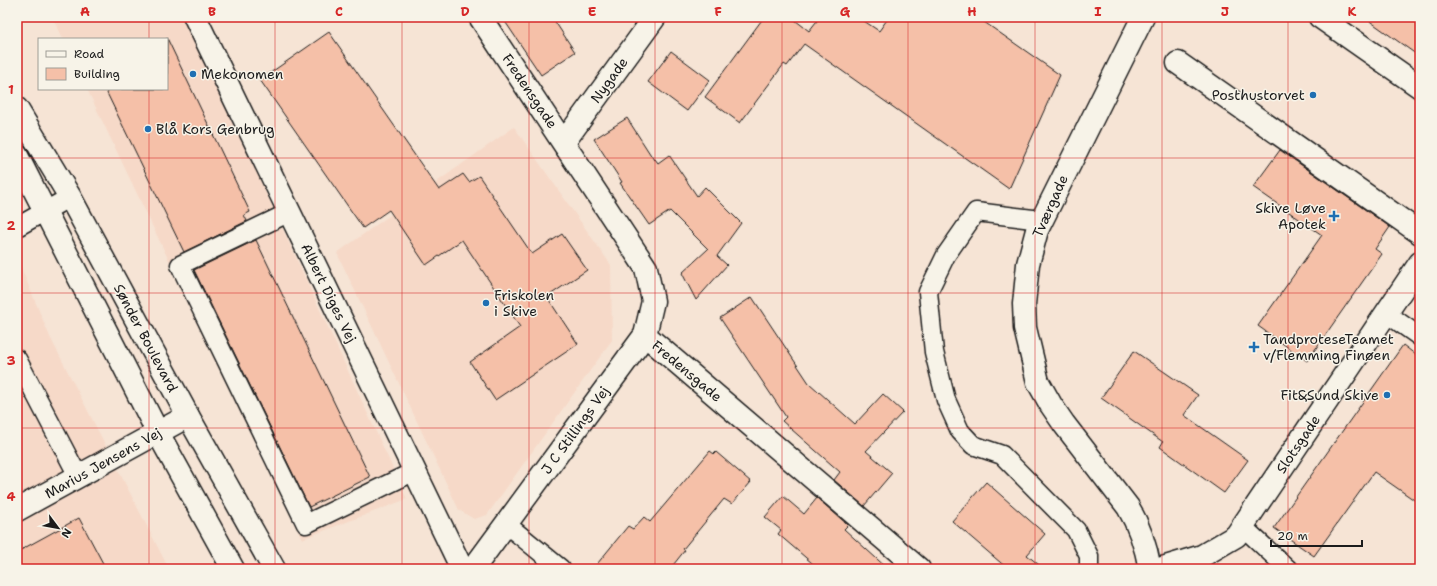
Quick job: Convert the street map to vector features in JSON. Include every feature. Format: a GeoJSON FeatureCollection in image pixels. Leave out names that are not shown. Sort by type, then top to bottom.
{"type":"FeatureCollection","features":[{"type":"Feature","properties":{"kind":"street","name":"Albert Diges Vej"},"geometry":{"type":"LineString","coordinates":[[195,17],[462,569]]}},
{"type":"Feature","properties":{"kind":"street","name":"Fredensgade"},"geometry":{"type":"LineString","coordinates":[[480,17],[646,268],[652,301],[645,335],[919,569]]}},
{"type":"Feature","properties":{"kind":"street","name":"Nygade"},"geometry":{"type":"LineString","coordinates":[[564,142],[655,17]]}},
{"type":"Feature","properties":{"kind":"street","name":"Tværgade"},"geometry":{"type":"LineString","coordinates":[[1144,17],[1041,220],[1028,264],[1024,304],[1025,328],[1038,382],[1064,424],[1128,507],[1136,520],[1145,545],[1150,569]]}},
{"type":"Feature","properties":{"kind":"street"},"geometry":{"type":"LineString","coordinates":[[1320,17],[1420,87]]}},
{"type":"Feature","properties":{"kind":"street"},"geometry":{"type":"LineString","coordinates":[[1178,63],[1420,234]]}},
{"type":"Feature","properties":{"kind":"street","name":"Sønder Boulevard"},"geometry":{"type":"LineString","coordinates":[[17,109],[70,197],[188,416],[274,569]]}},
{"type":"Feature","properties":{"kind":"street"},"geometry":{"type":"LineString","coordinates":[[17,156],[158,433],[232,569]]}},
{"type":"Feature","properties":{"kind":"street","name":"Slotsgade"},"geometry":{"type":"LineString","coordinates":[[1160,569],[1202,556],[1236,536],[1420,263]]}},
{"type":"Feature","properties":{"kind":"street","name":"J C Stillings Vej"},"geometry":{"type":"LineString","coordinates":[[473,569],[645,335]]}},
{"type":"Feature","properties":{"kind":"street","name":"Marius Jensens Vej"},"geometry":{"type":"LineString","coordinates":[[17,510],[188,416]]}},
{"type":"Feature","properties":{"kind":"lane"},"geometry":{"type":"LineString","coordinates":[[17,227],[70,197]]}},
{"type":"Feature","properties":{"kind":"lane"},"geometry":{"type":"LineString","coordinates":[[290,212],[180,265],[306,524],[415,471]]}},
{"type":"Feature","properties":{"kind":"lane"},"geometry":{"type":"LineString","coordinates":[[1041,220],[976,212],[946,255],[928,292],[934,352],[946,400],[960,431],[973,444],[1002,455],[1076,530],[1089,556],[1089,569]]}},
{"type":"Feature","properties":{"kind":"lane"},"geometry":{"type":"LineString","coordinates":[[1386,313],[1420,337]]}},
{"type":"Feature","properties":{"kind":"lane"},"geometry":{"type":"LineString","coordinates":[[17,359],[78,476]]}},
{"type":"Feature","properties":{"kind":"lane"},"geometry":{"type":"LineString","coordinates":[[506,524],[561,569]]}},
{"type":"Feature","properties":{"kind":"lane"},"geometry":{"type":"LineString","coordinates":[[1242,526],[1288,569]]}},
{"type":"Feature","properties":{"kind":"shaded area"},"geometry":{"type":"Polygon","coordinates":[[[52,17],[185,17],[407,499],[302,539],[87,90],[168,90],[168,38],[62,38],[52,17]]]}},
{"type":"Feature","properties":{"kind":"shaded area","name":"Friskolen i Skive"},"geometry":{"type":"Polygon","coordinates":[[[514,127],[611,265],[612,340],[487,515],[474,519],[459,510],[337,253],[514,127]]]}},
{"type":"Feature","properties":{"kind":"shaded area"},"geometry":{"type":"Polygon","coordinates":[[[17,258],[50,337],[169,569],[17,569],[17,258]]]}},
{"type":"Feature","properties":{"kind":"building"},"geometry":{"type":"Polygon","coordinates":[[[502,17],[552,17],[575,52],[541,75],[502,17]]]}},
{"type":"Feature","properties":{"kind":"building"},"geometry":{"type":"Polygon","coordinates":[[[764,17],[791,17],[809,31],[820,17],[858,17],[879,31],[889,17],[977,17],[1060,75],[1009,189],[804,44],[787,66],[784,64],[740,123],[705,97],[764,17]]]}},
{"type":"Feature","properties":{"kind":"building"},"geometry":{"type":"Polygon","coordinates":[[[1364,17],[1420,17],[1420,57],[1364,17]]]}},
{"type":"Feature","properties":{"kind":"building"},"geometry":{"type":"Polygon","coordinates":[[[329,32],[439,190],[463,174],[469,182],[479,176],[532,254],[562,234],[587,270],[547,297],[578,344],[495,400],[470,362],[520,327],[462,240],[426,265],[389,210],[363,228],[260,80],[329,32]]]}},
{"type":"Feature","properties":{"kind":"building"},"geometry":{"type":"Polygon","coordinates":[[[168,40],[250,212],[244,215],[247,221],[184,252],[105,90],[168,90],[168,40]]]}},
{"type":"Feature","properties":{"kind":"building"},"geometry":{"type":"Polygon","coordinates":[[[671,51],[710,80],[687,111],[648,82],[671,51]]]}},
{"type":"Feature","properties":{"kind":"building"},"geometry":{"type":"Polygon","coordinates":[[[627,118],[654,160],[655,159],[658,163],[669,155],[697,196],[705,187],[741,223],[717,256],[727,265],[696,300],[682,273],[708,249],[670,211],[649,225],[620,183],[622,182],[594,139],[627,118]]]}},
{"type":"Feature","properties":{"kind":"building"},"geometry":{"type":"Polygon","coordinates":[[[1280,150],[1390,227],[1375,249],[1382,254],[1307,361],[1258,326],[1322,235],[1253,187],[1280,150]]]}},
{"type":"Feature","properties":{"kind":"building"},"geometry":{"type":"Polygon","coordinates":[[[256,240],[370,477],[309,507],[194,270],[256,240]]]}},
{"type":"Feature","properties":{"kind":"building"},"geometry":{"type":"Polygon","coordinates":[[[752,297],[809,383],[855,424],[883,394],[903,412],[866,451],[892,473],[864,506],[834,480],[840,472],[782,421],[786,417],[720,318],[752,297]]]}},
{"type":"Feature","properties":{"kind":"building"},"geometry":{"type":"Polygon","coordinates":[[[1403,345],[1420,358],[1420,504],[1374,472],[1314,556],[1274,528],[1403,345]]]}},
{"type":"Feature","properties":{"kind":"building"},"geometry":{"type":"Polygon","coordinates":[[[1134,351],[1198,395],[1184,415],[1248,460],[1224,493],[1160,447],[1163,442],[1101,398],[1134,351]]]}},
{"type":"Feature","properties":{"kind":"building"},"geometry":{"type":"Polygon","coordinates":[[[710,451],[714,454],[716,452],[751,482],[732,504],[724,499],[683,549],[685,550],[670,569],[593,569],[628,526],[633,529],[644,517],[650,522],[710,451]]]}},
{"type":"Feature","properties":{"kind":"building"},"geometry":{"type":"Polygon","coordinates":[[[986,482],[1045,534],[1027,555],[1044,569],[1008,569],[952,521],[986,482]]]}},
{"type":"Feature","properties":{"kind":"building"},"geometry":{"type":"Polygon","coordinates":[[[783,496],[804,514],[817,498],[848,525],[844,529],[888,569],[819,569],[778,534],[781,530],[765,517],[783,496]]]}},
{"type":"Feature","properties":{"kind":"building"},"geometry":{"type":"Polygon","coordinates":[[[79,518],[106,569],[17,569],[17,552],[79,518]]]}},
{"type":"Feature","properties":{"kind":"place","name":"Mekonomen"},"geometry":{"type":"Point","coordinates":[193,74]}},
{"type":"Feature","properties":{"kind":"place","name":"Posthustorvet"},"geometry":{"type":"Point","coordinates":[1313,95]}},
{"type":"Feature","properties":{"kind":"place","name":"Blå Kors Genbrug"},"geometry":{"type":"Point","coordinates":[148,129]}},
{"type":"Feature","properties":{"kind":"place","name":"Skive Løve Apotek"},"geometry":{"type":"Point","coordinates":[1334,216]}},
{"type":"Feature","properties":{"kind":"place","name":"Friskolen i Skive"},"geometry":{"type":"Point","coordinates":[486,303]}},
{"type":"Feature","properties":{"kind":"place","name":"TandproteseTeamet v/Flemming Finøen"},"geometry":{"type":"Point","coordinates":[1254,347]}},
{"type":"Feature","properties":{"kind":"place","name":"Fit&Sund Skive"},"geometry":{"type":"Point","coordinates":[1387,395]}}]}
